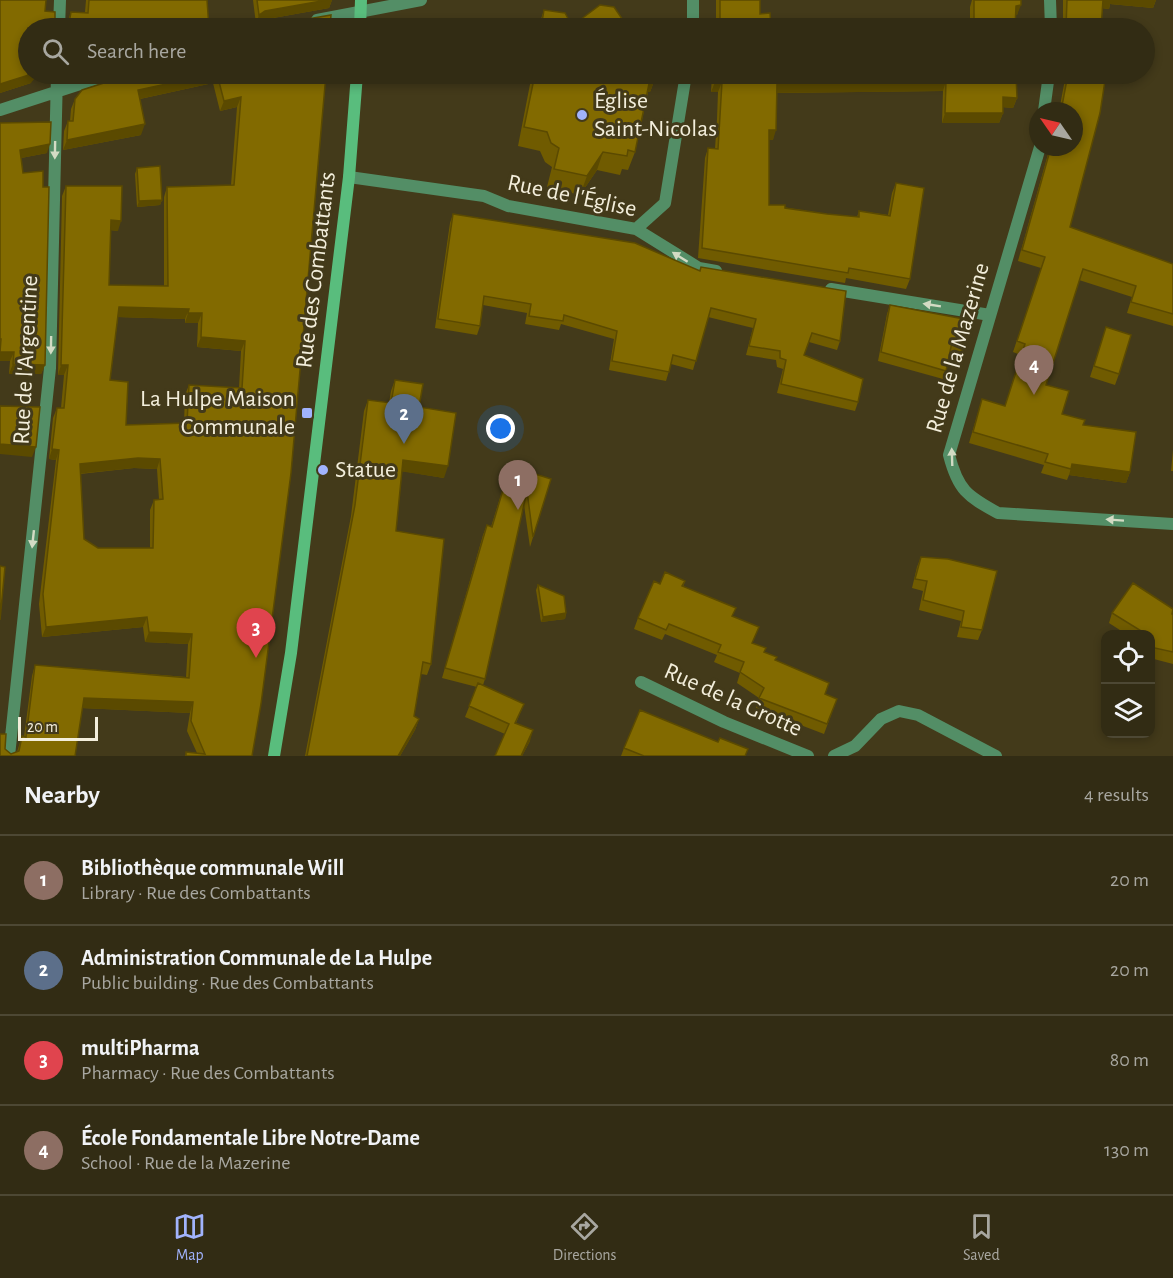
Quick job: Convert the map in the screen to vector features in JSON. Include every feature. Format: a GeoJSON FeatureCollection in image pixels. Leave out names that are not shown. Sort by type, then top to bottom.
{"type":"FeatureCollection","features":[{"type":"Feature","properties":{"kind":"main road","name":"Rue des Combattants"},"geometry":{"type":"LineString","coordinates":[[274,756],[291,653],[349,177],[356,84]]}},
{"type":"Feature","properties":{"kind":"street"},"geometry":{"type":"LineString","coordinates":[[59,18],[60,0]]}},
{"type":"Feature","properties":{"kind":"street"},"geometry":{"type":"LineString","coordinates":[[319,18],[361,6],[421,0]]}},
{"type":"Feature","properties":{"kind":"street"},"geometry":{"type":"LineString","coordinates":[[693,0],[693,18]]}},
{"type":"Feature","properties":{"kind":"street"},"geometry":{"type":"LineString","coordinates":[[1050,0],[1051,18]]}},
{"type":"Feature","properties":{"kind":"street","name":"Rue de l'Argentine"},"geometry":{"type":"LineString","coordinates":[[9,756],[50,368],[57,84]]}},
{"type":"Feature","properties":{"kind":"street"},"geometry":{"type":"LineString","coordinates":[[0,110],[79,84]]}},
{"type":"Feature","properties":{"kind":"street"},"geometry":{"type":"LineString","coordinates":[[636,229],[665,203],[684,84]]}},
{"type":"Feature","properties":{"kind":"street"},"geometry":{"type":"LineString","coordinates":[[1045,102],[1048,84]]}},
{"type":"Feature","properties":{"kind":"street","name":"Rue de la Mazerine"},"geometry":{"type":"LineString","coordinates":[[1037,156],[949,455],[956,480],[975,500],[999,513],[1173,524]]}},
{"type":"Feature","properties":{"kind":"street","name":"Rue de l'Église"},"geometry":{"type":"LineString","coordinates":[[349,177],[484,196],[508,206],[636,229],[699,268],[734,274]]}},
{"type":"Feature","properties":{"kind":"street"},"geometry":{"type":"LineString","coordinates":[[814,287],[990,315]]}},
{"type":"Feature","properties":{"kind":"street","name":"Rue de la Grotte"},"geometry":{"type":"LineString","coordinates":[[641,682],[724,722],[808,756]]}},
{"type":"Feature","properties":{"kind":"street"},"geometry":{"type":"LineString","coordinates":[[834,756],[855,746],[881,719],[899,711],[918,715],[996,756]]}},
{"type":"Feature","properties":{"kind":"building"},"geometry":{"type":"Polygon","coordinates":[[[0,0],[46,0],[45,11],[55,12],[55,18],[18,18],[18,78],[0,84],[0,0]]]}},
{"type":"Feature","properties":{"kind":"building"},"geometry":{"type":"Polygon","coordinates":[[[89,0],[207,0],[208,18],[70,18],[71,12],[88,13],[89,0]]]}},
{"type":"Feature","properties":{"kind":"building"},"geometry":{"type":"Polygon","coordinates":[[[257,0],[327,0],[265,11],[259,15],[257,0]]]}},
{"type":"Feature","properties":{"kind":"building"},"geometry":{"type":"Polygon","coordinates":[[[720,0],[760,0],[760,14],[770,13],[770,18],[720,18],[720,0]]]}},
{"type":"Feature","properties":{"kind":"building"},"geometry":{"type":"Polygon","coordinates":[[[974,0],[1021,0],[1021,5],[1016,6],[1015,18],[974,18],[974,0]]]}},
{"type":"Feature","properties":{"kind":"building"},"geometry":{"type":"Polygon","coordinates":[[[1067,0],[1103,0],[1102,18],[1066,18],[1067,0]]]}},
{"type":"Feature","properties":{"kind":"building"},"geometry":{"type":"Polygon","coordinates":[[[600,5],[614,7],[622,18],[583,18],[600,5]]]}},
{"type":"Feature","properties":{"kind":"building"},"geometry":{"type":"Polygon","coordinates":[[[544,10],[565,13],[568,18],[543,18],[544,10]]]}},
{"type":"Feature","properties":{"kind":"building"},"geometry":{"type":"Polygon","coordinates":[[[331,15],[331,18],[314,18],[331,15]]]}},
{"type":"Feature","properties":{"kind":"building"},"geometry":{"type":"Polygon","coordinates":[[[101,84],[166,84],[138,90],[145,124],[67,140],[68,121],[73,121],[75,99],[82,90],[101,84]]]}},
{"type":"Feature","properties":{"kind":"building"},"geometry":{"type":"Polygon","coordinates":[[[220,84],[325,84],[291,473],[261,704],[252,756],[186,756],[186,752],[205,754],[191,721],[193,702],[84,698],[75,756],[0,756],[0,734],[6,734],[5,749],[11,754],[19,751],[22,736],[26,737],[35,665],[189,678],[192,634],[149,632],[147,617],[46,627],[43,594],[59,450],[52,449],[57,408],[64,408],[68,365],[61,365],[66,186],[122,186],[121,221],[111,220],[109,285],[168,286],[167,187],[234,185],[241,97],[224,101],[220,84]],[[119,307],[110,380],[128,382],[126,425],[187,423],[189,385],[242,388],[245,341],[201,337],[202,313],[188,313],[189,309],[119,307]],[[138,458],[80,464],[84,539],[98,548],[153,548],[154,500],[163,499],[160,459],[138,458]]]}},
{"type":"Feature","properties":{"kind":"building","name":"Église Saint-Nicolas"},"geometry":{"type":"Polygon","coordinates":[[[533,84],[649,84],[635,152],[628,150],[627,156],[603,152],[587,176],[554,169],[559,148],[551,143],[547,132],[524,127],[533,84]]]}},
{"type":"Feature","properties":{"kind":"building"},"geometry":{"type":"Polygon","coordinates":[[[722,84],[777,84],[776,130],[769,130],[769,205],[785,205],[785,208],[859,217],[859,211],[890,216],[896,183],[924,188],[910,279],[849,268],[848,273],[702,248],[708,148],[718,149],[722,84]]]}},
{"type":"Feature","properties":{"kind":"building"},"geometry":{"type":"Polygon","coordinates":[[[946,84],[1016,84],[1017,98],[1003,97],[1003,113],[945,113],[946,84]]]}},
{"type":"Feature","properties":{"kind":"building"},"geometry":{"type":"Polygon","coordinates":[[[1066,84],[1104,84],[1100,113],[1070,227],[1173,264],[1173,314],[1131,302],[1136,286],[1083,269],[1046,385],[1069,391],[1062,414],[1085,420],[1083,425],[1136,432],[1130,472],[1072,464],[1071,469],[1045,462],[1048,454],[973,432],[982,399],[1005,406],[1025,344],[1017,341],[1045,257],[1022,250],[1048,156],[1083,156],[1083,102],[1063,102],[1066,84]]]}},
{"type":"Feature","properties":{"kind":"building"},"geometry":{"type":"Polygon","coordinates":[[[51,122],[50,144],[20,150],[23,173],[43,171],[43,187],[49,187],[45,365],[13,364],[14,352],[0,352],[0,123],[51,122]]]}},
{"type":"Feature","properties":{"kind":"building"},"geometry":{"type":"Polygon","coordinates":[[[160,166],[162,200],[139,201],[137,168],[160,166]]]}},
{"type":"Feature","properties":{"kind":"building"},"geometry":{"type":"Polygon","coordinates":[[[453,214],[635,243],[700,271],[701,267],[846,291],[840,341],[812,333],[804,355],[863,379],[858,402],[781,384],[786,360],[780,358],[780,351],[749,346],[756,319],[711,308],[696,361],[673,355],[669,372],[612,361],[617,331],[564,315],[563,321],[529,316],[531,304],[484,296],[480,326],[438,319],[453,214]]]}},
{"type":"Feature","properties":{"kind":"building"},"geometry":{"type":"Polygon","coordinates":[[[890,305],[969,320],[965,345],[952,342],[946,371],[881,352],[890,305]]]}},
{"type":"Feature","properties":{"kind":"building"},"geometry":{"type":"Polygon","coordinates":[[[1106,327],[1131,335],[1119,374],[1094,366],[1106,327]]]}},
{"type":"Feature","properties":{"kind":"building"},"geometry":{"type":"Polygon","coordinates":[[[395,380],[423,384],[419,407],[456,413],[448,466],[403,460],[396,531],[444,539],[431,664],[423,662],[414,716],[419,719],[398,756],[307,756],[355,505],[368,400],[391,403],[395,380]]]}},
{"type":"Feature","properties":{"kind":"building"},"geometry":{"type":"Polygon","coordinates":[[[0,406],[40,407],[36,447],[0,444],[0,406]]]}},
{"type":"Feature","properties":{"kind":"building"},"geometry":{"type":"Polygon","coordinates":[[[510,466],[551,479],[533,537],[527,491],[485,679],[445,668],[487,525],[492,527],[510,466]]]}},
{"type":"Feature","properties":{"kind":"building"},"geometry":{"type":"Polygon","coordinates":[[[921,557],[948,559],[997,571],[982,630],[961,627],[964,611],[923,600],[927,581],[915,579],[921,557]]]}},
{"type":"Feature","properties":{"kind":"building"},"geometry":{"type":"Polygon","coordinates":[[[0,566],[5,567],[0,620],[0,566]]]}},
{"type":"Feature","properties":{"kind":"building"},"geometry":{"type":"Polygon","coordinates":[[[665,572],[685,581],[682,586],[736,608],[732,616],[759,627],[752,643],[766,648],[764,652],[777,657],[775,660],[829,683],[825,694],[837,699],[827,724],[759,698],[764,688],[740,672],[744,662],[718,652],[721,645],[669,624],[666,630],[638,618],[654,581],[660,584],[665,572]]]}},
{"type":"Feature","properties":{"kind":"building"},"geometry":{"type":"Polygon","coordinates":[[[1133,583],[1173,609],[1173,652],[1155,648],[1155,630],[1140,630],[1112,613],[1133,583]]]}},
{"type":"Feature","properties":{"kind":"building"},"geometry":{"type":"Polygon","coordinates":[[[538,585],[564,596],[566,613],[543,617],[538,585]]]}},
{"type":"Feature","properties":{"kind":"building"},"geometry":{"type":"Polygon","coordinates":[[[478,683],[524,704],[515,723],[533,730],[521,756],[495,756],[509,724],[469,706],[478,683]]]}},
{"type":"Feature","properties":{"kind":"building"},"geometry":{"type":"Polygon","coordinates":[[[640,710],[718,742],[720,738],[748,749],[745,756],[644,756],[624,748],[640,710]]]}},
{"type":"Feature","properties":{"kind":"place","name":"Église Saint-Nicolas"},"geometry":{"type":"Point","coordinates":[582,115]}},
{"type":"Feature","properties":{"kind":"place","name":"École Fondamentale Libre Notre-Dame"},"geometry":{"type":"Point","coordinates":[1034,395]}},
{"type":"Feature","properties":{"kind":"place","name":"La Hulpe Maison Communale"},"geometry":{"type":"Point","coordinates":[307,413]}},
{"type":"Feature","properties":{"kind":"place","name":"Administration Communale de La Hulpe"},"geometry":{"type":"Point","coordinates":[404,444]}},
{"type":"Feature","properties":{"kind":"place","name":"Statue"},"geometry":{"type":"Point","coordinates":[323,470]}},
{"type":"Feature","properties":{"kind":"place","name":"Bibliothèque communale Will"},"geometry":{"type":"Point","coordinates":[518,510]}},
{"type":"Feature","properties":{"kind":"place","name":"multiPharma"},"geometry":{"type":"Point","coordinates":[256,658]}}]}
